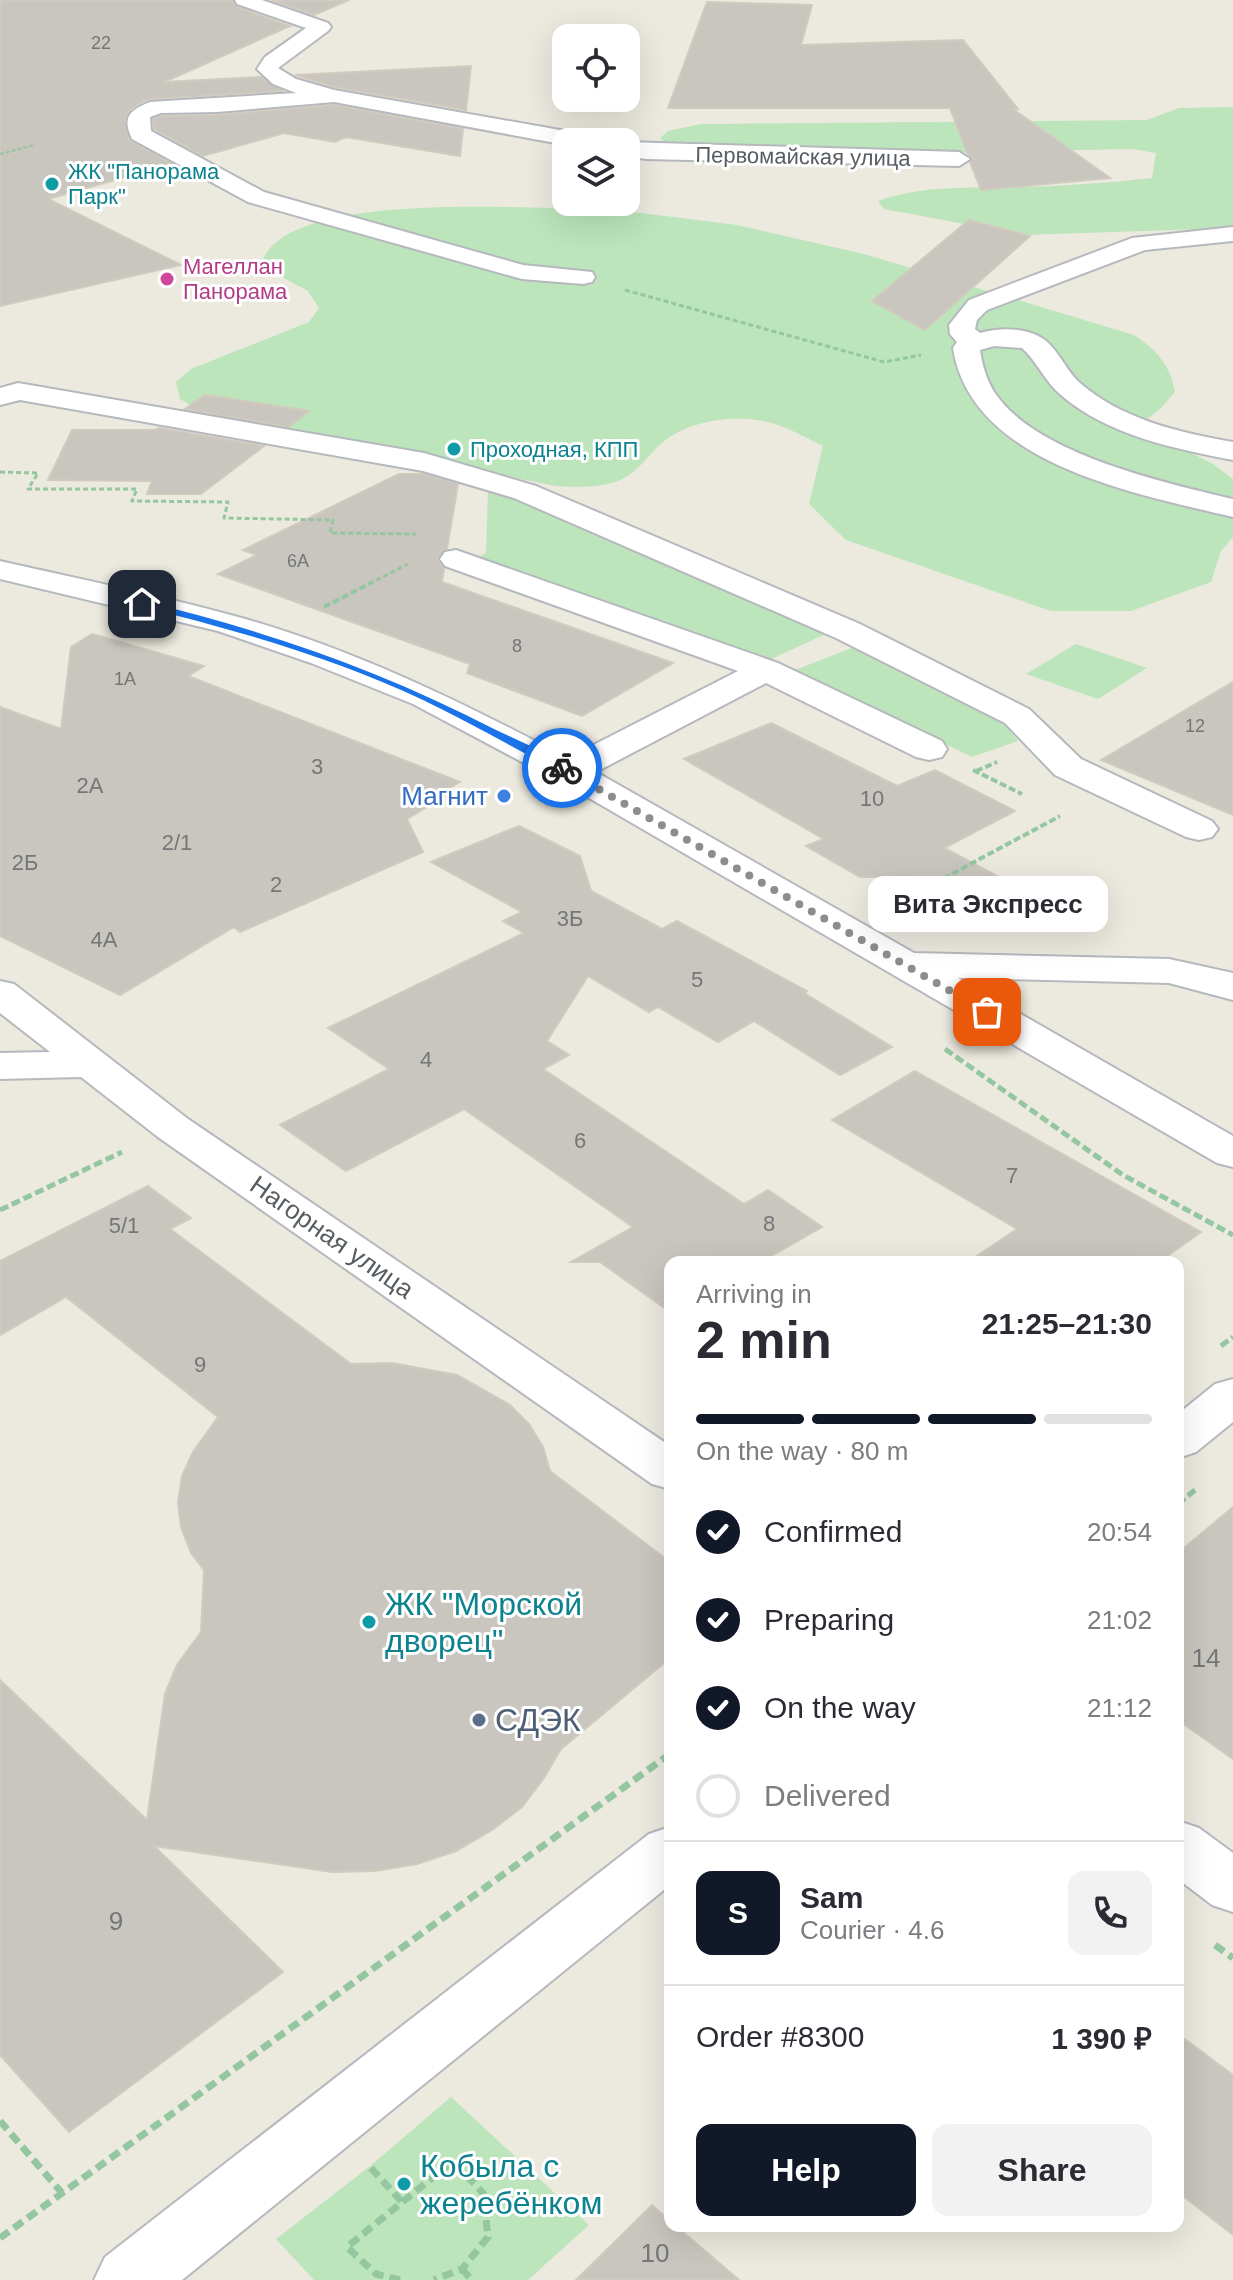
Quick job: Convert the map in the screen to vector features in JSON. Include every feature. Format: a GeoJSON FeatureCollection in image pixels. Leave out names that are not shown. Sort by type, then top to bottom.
{"type":"FeatureCollection","features":[{"type":"Feature","properties":{"kind":"street"},"geometry":{"type":"LineString","coordinates":[[244,0],[320,25],[320,29],[272,61],[267,69],[274,77],[300,88],[334,96],[552,135]]}},
{"type":"Feature","properties":{"kind":"street"},"geometry":{"type":"LineString","coordinates":[[334,96],[217,106],[158,107],[139,114],[140,134],[256,197],[522,272],[583,277]]}},
{"type":"Feature","properties":{"kind":"street","name":"Первомайская улица"},"geometry":{"type":"LineString","coordinates":[[640,150],[959,159]]}},
{"type":"Feature","properties":{"kind":"street"},"geometry":{"type":"LineString","coordinates":[[1233,234],[1141,243],[978,305],[965,316],[961,327],[963,334],[975,341],[1026,341],[1038,347],[1054,373],[1076,394],[1110,414],[1153,430],[1233,451]]}},
{"type":"Feature","properties":{"kind":"street"},"geometry":{"type":"LineString","coordinates":[[975,341],[966,348],[975,385],[1008,422],[1049,450],[1121,479],[1233,508]]}},
{"type":"Feature","properties":{"kind":"street"},"geometry":{"type":"LineString","coordinates":[[0,397],[18,391],[424,462],[525,492],[848,631],[1017,716],[1068,767],[1199,829]]}},
{"type":"Feature","properties":{"kind":"street"},"geometry":{"type":"LineString","coordinates":[[456,559],[766,670],[929,749]]}},
{"type":"Feature","properties":{"kind":"street"},"geometry":{"type":"LineString","coordinates":[[0,570],[228,624],[323,656],[425,697],[568,772],[1233,1154]]}},
{"type":"Feature","properties":{"kind":"street"},"geometry":{"type":"LineString","coordinates":[[754,591],[781,590],[1024,685]]}},
{"type":"Feature","properties":{"kind":"street"},"geometry":{"type":"LineString","coordinates":[[568,772],[766,670]]}},
{"type":"Feature","properties":{"kind":"street"},"geometry":{"type":"LineString","coordinates":[[905,965],[1169,971],[1222,982],[1233,988]]}},
{"type":"Feature","properties":{"kind":"street","name":"Нагорная улица"},"geometry":{"type":"LineString","coordinates":[[0,993],[173,1128],[664,1467]]}},
{"type":"Feature","properties":{"kind":"street"},"geometry":{"type":"LineString","coordinates":[[0,1066],[90,1064]]}},
{"type":"Feature","properties":{"kind":"street"},"geometry":{"type":"LineString","coordinates":[[1184,1435],[1233,1396]]}},
{"type":"Feature","properties":{"kind":"street"},"geometry":{"type":"LineString","coordinates":[[1184,1850],[1233,1887]]}},
{"type":"Feature","properties":{"kind":"street"},"geometry":{"type":"LineString","coordinates":[[129,2280],[664,1856]]}},
{"type":"Feature","properties":{"kind":"path"},"geometry":{"type":"LineString","coordinates":[[0,154],[35,145]]}},
{"type":"Feature","properties":{"kind":"path"},"geometry":{"type":"LineString","coordinates":[[583,277],[884,362]]}},
{"type":"Feature","properties":{"kind":"path"},"geometry":{"type":"LineString","coordinates":[[0,472],[38,473],[28,489],[137,489],[132,501],[228,502],[224,518],[333,520],[330,533],[425,534]]}},
{"type":"Feature","properties":{"kind":"path"},"geometry":{"type":"LineString","coordinates":[[316,611],[412,562],[456,559]]}},
{"type":"Feature","properties":{"kind":"path"},"geometry":{"type":"LineString","coordinates":[[929,749],[1026,796]]}},
{"type":"Feature","properties":{"kind":"path"},"geometry":{"type":"LineString","coordinates":[[899,911],[907,898],[1063,814],[1051,808]]}},
{"type":"Feature","properties":{"kind":"path"},"geometry":{"type":"LineString","coordinates":[[944,1049],[1123,1175],[1233,1235]]}},
{"type":"Feature","properties":{"kind":"path"},"geometry":{"type":"LineString","coordinates":[[0,1210],[123,1152]]}},
{"type":"Feature","properties":{"kind":"path"},"geometry":{"type":"LineString","coordinates":[[0,2238],[664,1758]]}},
{"type":"Feature","properties":{"kind":"path"},"geometry":{"type":"LineString","coordinates":[[0,2121],[63,2193]]}},
{"type":"Feature","properties":{"kind":"path"},"geometry":{"type":"LineString","coordinates":[[400,2280],[376,2274],[347,2247],[453,2161],[483,2193],[488,2237],[462,2269],[434,2280]]}},
{"type":"Feature","properties":{"kind":"path"},"geometry":{"type":"LineString","coordinates":[[462,2269],[472,2280]]}},
{"type":"Feature","properties":{"kind":"green space"},"geometry":{"type":"Polygon","coordinates":[[[1233,107],[1233,228],[1024,235],[884,209],[878,201],[930,190],[1068,185],[1152,178],[1156,153],[1132,149],[916,153],[667,144],[660,138],[668,131],[701,124],[1147,120],[1179,108],[1233,107]]]}},
{"type":"Feature","properties":{"kind":"green space"},"geometry":{"type":"Polygon","coordinates":[[[449,207],[552,208],[552,216],[640,216],[640,213],[737,225],[864,254],[1134,335],[1161,359],[1170,374],[1175,392],[1138,426],[1213,464],[1233,479],[1233,537],[1221,551],[1211,582],[1131,611],[1051,611],[846,540],[809,504],[823,446],[765,421],[722,419],[694,425],[664,441],[621,480],[594,486],[556,486],[238,423],[199,410],[180,399],[176,382],[191,369],[309,322],[319,308],[308,291],[265,268],[263,259],[282,238],[313,224],[354,214],[449,207]]]}},
{"type":"Feature","properties":{"kind":"green space"},"geometry":{"type":"Polygon","coordinates":[[[488,489],[519,496],[832,631],[765,662],[474,560],[486,553],[488,489]]]}},
{"type":"Feature","properties":{"kind":"green space"},"geometry":{"type":"Polygon","coordinates":[[[1076,644],[1147,668],[1098,699],[1026,674],[1076,644]]]}},
{"type":"Feature","properties":{"kind":"green space"},"geometry":{"type":"Polygon","coordinates":[[[857,646],[1001,721],[1018,741],[972,757],[795,670],[857,646]]]}},
{"type":"Feature","properties":{"kind":"green space"},"geometry":{"type":"Polygon","coordinates":[[[451,2097],[589,2225],[528,2280],[314,2280],[276,2239],[369,2167],[451,2097]]]}},
{"type":"Feature","properties":{"kind":"building"},"geometry":{"type":"Polygon","coordinates":[[[0,0],[232,0],[236,7],[290,26],[164,82],[261,77],[282,91],[142,102],[131,109],[125,118],[129,140],[172,164],[48,199],[181,265],[0,306],[0,0]]]}},
{"type":"Feature","properties":{"kind":"building"},"geometry":{"type":"Polygon","coordinates":[[[271,0],[349,0],[314,15],[271,0]]]}},
{"type":"Feature","properties":{"kind":"building"},"geometry":{"type":"Polygon","coordinates":[[[707,2],[812,5],[801,45],[963,40],[1018,109],[1013,109],[1110,178],[981,190],[970,162],[973,158],[967,153],[950,108],[668,108],[707,2]]]}},
{"type":"Feature","properties":{"kind":"building"},"geometry":{"type":"Polygon","coordinates":[[[471,66],[466,110],[335,87],[295,75],[471,66]]]}},
{"type":"Feature","properties":{"kind":"building"},"geometry":{"type":"Polygon","coordinates":[[[334,105],[463,129],[460,156],[346,137],[335,142],[284,133],[203,156],[154,129],[153,119],[162,116],[217,115],[334,105]]]}},
{"type":"Feature","properties":{"kind":"building"},"geometry":{"type":"Polygon","coordinates":[[[969,220],[1030,236],[925,330],[872,301],[969,220]]]}},
{"type":"Feature","properties":{"kind":"building"},"geometry":{"type":"Polygon","coordinates":[[[205,395],[309,411],[289,427],[185,409],[205,395]]]}},
{"type":"Feature","properties":{"kind":"building"},"geometry":{"type":"Polygon","coordinates":[[[159,428],[264,446],[201,494],[147,494],[152,481],[48,480],[72,430],[159,428]]]}},
{"type":"Feature","properties":{"kind":"building"},"geometry":{"type":"Polygon","coordinates":[[[399,474],[424,474],[458,484],[447,549],[437,559],[444,569],[442,582],[673,663],[582,716],[467,673],[470,664],[218,574],[257,555],[243,550],[399,474]]]}},
{"type":"Feature","properties":{"kind":"building"},"geometry":{"type":"Polygon","coordinates":[[[92,634],[204,666],[188,676],[460,782],[446,790],[452,792],[407,819],[423,852],[240,932],[234,927],[120,995],[0,936],[0,707],[61,729],[71,647],[92,634]]]}},
{"type":"Feature","properties":{"kind":"building"},"geometry":{"type":"Polygon","coordinates":[[[1233,682],[1233,815],[1101,760],[1233,682]]]}},
{"type":"Feature","properties":{"kind":"building"},"geometry":{"type":"Polygon","coordinates":[[[771,723],[897,786],[935,770],[1015,811],[944,848],[999,877],[860,877],[806,846],[824,839],[684,759],[771,723]]]}},
{"type":"Feature","properties":{"kind":"building"},"geometry":{"type":"Polygon","coordinates":[[[519,826],[580,856],[591,891],[662,929],[677,921],[807,991],[804,993],[892,1047],[840,1075],[754,1021],[718,1042],[658,1007],[649,1012],[588,976],[547,1041],[569,1055],[543,1069],[744,1204],[768,1190],[822,1227],[771,1256],[664,1256],[664,1308],[600,1262],[571,1262],[633,1227],[464,1109],[346,1171],[280,1125],[389,1069],[328,1028],[524,933],[503,921],[522,912],[431,862],[519,826]]]}},
{"type":"Feature","properties":{"kind":"building"},"geometry":{"type":"Polygon","coordinates":[[[915,1071],[1201,1232],[1167,1256],[977,1256],[1017,1229],[832,1120],[915,1071]]]}},
{"type":"Feature","properties":{"kind":"building"},"geometry":{"type":"Polygon","coordinates":[[[148,1186],[191,1218],[170,1229],[351,1364],[392,1363],[457,1375],[510,1405],[529,1424],[543,1447],[550,1471],[664,1557],[664,1663],[561,1749],[522,1807],[492,1830],[456,1851],[417,1864],[375,1871],[332,1872],[154,1846],[283,1972],[69,2132],[0,2055],[0,1680],[147,1820],[165,1694],[177,1665],[201,1632],[204,1570],[191,1553],[181,1527],[178,1502],[182,1476],[193,1452],[218,1417],[66,1297],[0,1335],[0,1261],[148,1186]]]}},
{"type":"Feature","properties":{"kind":"building"},"geometry":{"type":"Polygon","coordinates":[[[1233,1507],[1233,1759],[1184,1724],[1184,1548],[1233,1507]]]}},
{"type":"Feature","properties":{"kind":"building"},"geometry":{"type":"Polygon","coordinates":[[[1184,2038],[1233,2075],[1233,2235],[1184,2197],[1184,2038]]]}},
{"type":"Feature","properties":{"kind":"building"},"geometry":{"type":"Polygon","coordinates":[[[652,2205],[664,2216],[664,2232],[683,2232],[739,2280],[576,2280],[652,2205]]]}},
{"type":"Feature","properties":{"kind":"way so far"},"geometry":{"type":"LineString","coordinates":[[562,768],[987,1012]]}},
{"type":"Feature","properties":{"kind":"place","name":"ЖК \"Панорама Парк\""},"geometry":{"type":"Point","coordinates":[52,184]}},
{"type":"Feature","properties":{"kind":"place","name":"Магеллан Панорама"},"geometry":{"type":"Point","coordinates":[167,279]}},
{"type":"Feature","properties":{"kind":"place","name":"Проходная, КПП"},"geometry":{"type":"Point","coordinates":[454,449]}},
{"type":"Feature","properties":{"kind":"place","name":"Магнит"},"geometry":{"type":"Point","coordinates":[504,796]}},
{"type":"Feature","properties":{"kind":"place","name":"Вита Экспресс"},"geometry":{"type":"Point","coordinates":[987,1012]}},
{"type":"Feature","properties":{"kind":"place","name":"ЖК \"Морской дворец\""},"geometry":{"type":"Point","coordinates":[369,1622]}},
{"type":"Feature","properties":{"kind":"place","name":"СДЭК"},"geometry":{"type":"Point","coordinates":[479,1720]}},
{"type":"Feature","properties":{"kind":"place","name":"Кобыла с жеребёнком"},"geometry":{"type":"Point","coordinates":[404,2184]}},
{"type":"Feature","properties":{"kind":"route"},"geometry":{"type":"LineString","coordinates":[[142,604],[228,624],[323,656],[425,697],[562,768]]}}]}
